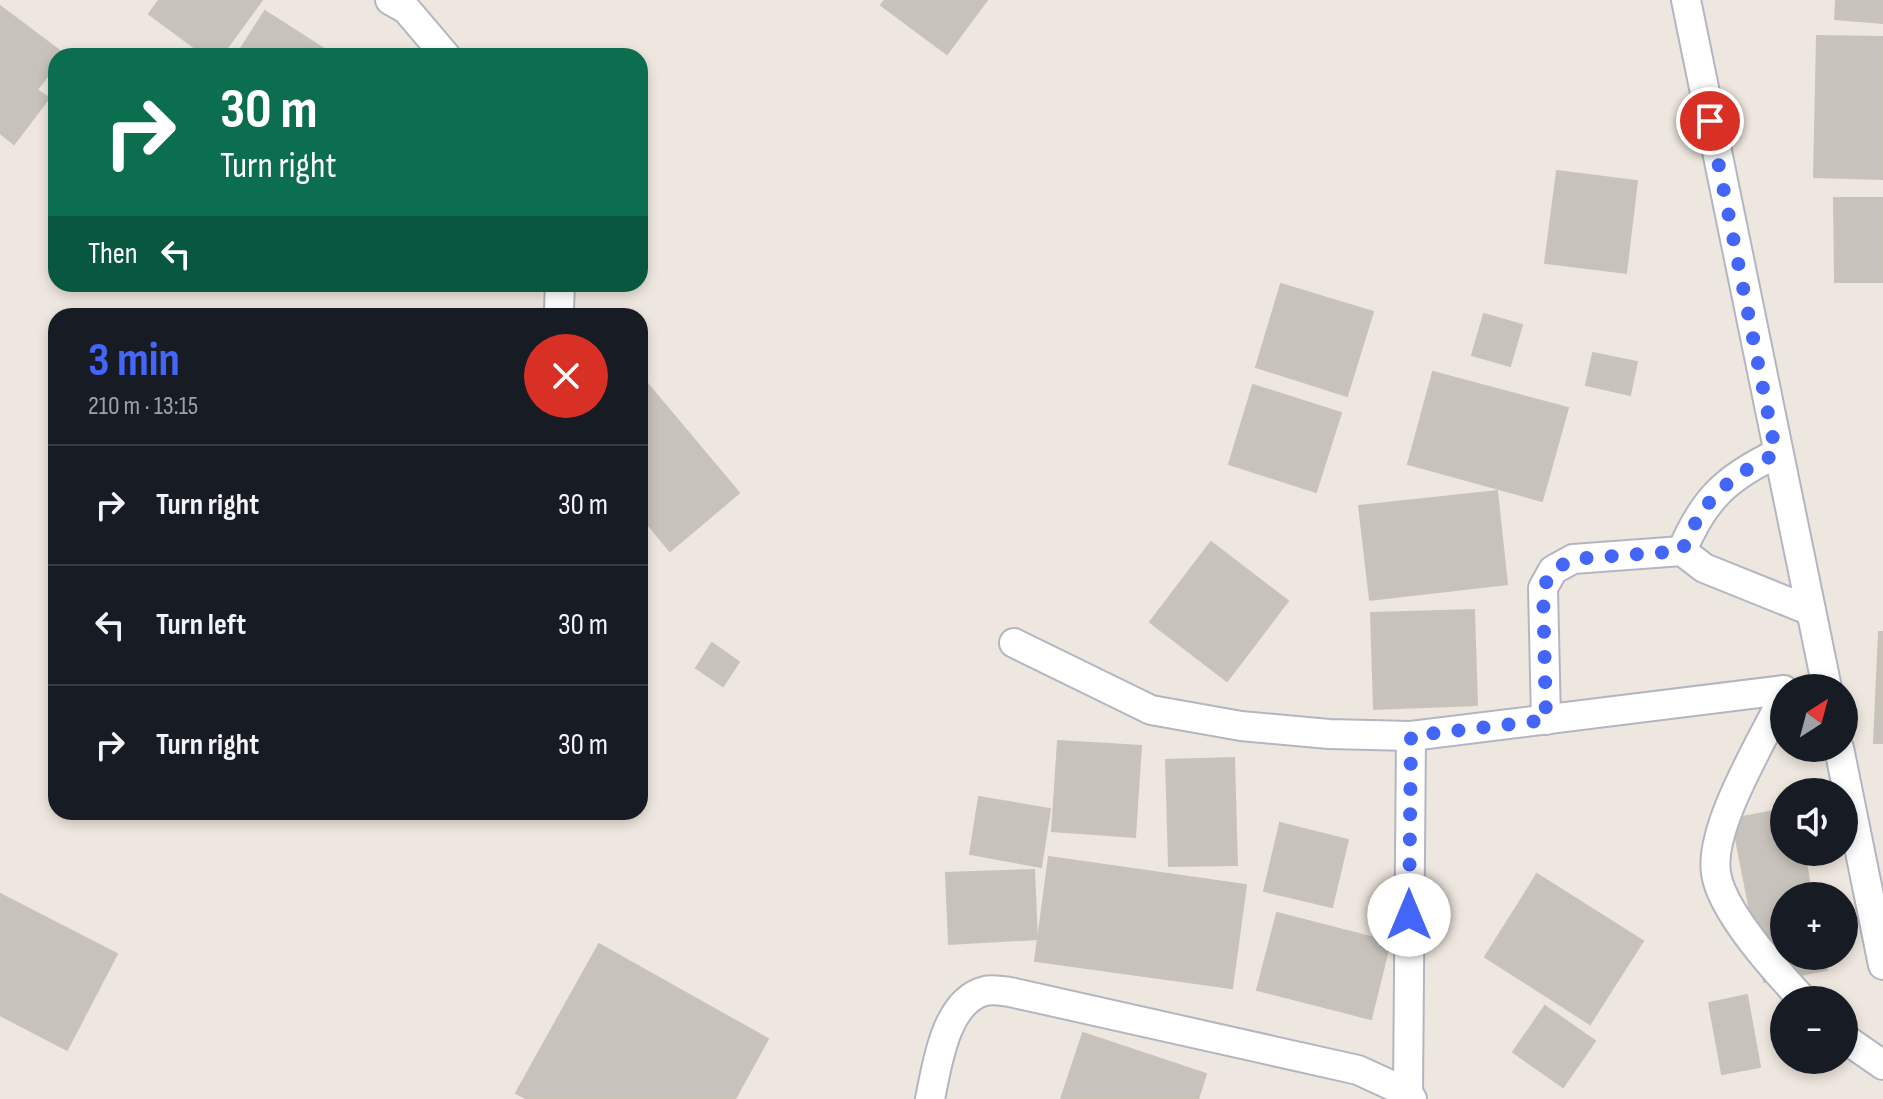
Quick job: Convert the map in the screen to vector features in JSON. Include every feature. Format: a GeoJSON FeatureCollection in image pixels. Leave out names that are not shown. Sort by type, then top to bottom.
{"type":"FeatureCollection","features":[{"type":"Feature","properties":{"kind":"street"},"geometry":{"type":"LineString","coordinates":[[390,0],[406,9],[439,48]]}},
{"type":"Feature","properties":{"kind":"street"},"geometry":{"type":"LineString","coordinates":[[1686,0],[1776,454],[1811,611],[1817,674]]}},
{"type":"Feature","properties":{"kind":"street"},"geometry":{"type":"LineString","coordinates":[[1682,551],[1693,524],[1710,499],[1740,471],[1776,454]]}},
{"type":"Feature","properties":{"kind":"street"},"geometry":{"type":"LineString","coordinates":[[1546,720],[1543,588],[1553,570],[1573,559],[1682,551],[1704,568],[1811,611]]}},
{"type":"Feature","properties":{"kind":"street"},"geometry":{"type":"LineString","coordinates":[[1014,643],[1151,710],[1241,726],[1329,734],[1411,736],[1770,695]]}},
{"type":"Feature","properties":{"kind":"street"},"geometry":{"type":"LineString","coordinates":[[1770,723],[1718,836],[1716,875],[1735,917],[1792,986]]}},
{"type":"Feature","properties":{"kind":"street"},"geometry":{"type":"LineString","coordinates":[[930,1099],[948,1028],[964,1004],[984,991],[1010,992],[1358,1070],[1410,1096],[1411,736]]}},
{"type":"Feature","properties":{"kind":"street"},"geometry":{"type":"LineString","coordinates":[[1842,762],[1883,965]]}},
{"type":"Feature","properties":{"kind":"street"},"geometry":{"type":"LineString","coordinates":[[1858,1048],[1883,1065]]}},
{"type":"Feature","properties":{"kind":"building"},"geometry":{"type":"Polygon","coordinates":[[[159,0],[262,0],[227,48],[195,48],[149,14],[159,0]]]}},
{"type":"Feature","properties":{"kind":"building"},"geometry":{"type":"Polygon","coordinates":[[[885,0],[987,0],[947,54],[881,5],[885,0]]]}},
{"type":"Feature","properties":{"kind":"building"},"geometry":{"type":"Polygon","coordinates":[[[1836,0],[1883,0],[1883,23],[1835,19],[1836,0]]]}},
{"type":"Feature","properties":{"kind":"building"},"geometry":{"type":"Polygon","coordinates":[[[0,6],[56,48],[48,48],[48,76],[37,90],[48,99],[14,144],[0,133],[0,6]]]}},
{"type":"Feature","properties":{"kind":"building"},"geometry":{"type":"Polygon","coordinates":[[[265,11],[323,48],[241,48],[265,11]]]}},
{"type":"Feature","properties":{"kind":"building"},"geometry":{"type":"Polygon","coordinates":[[[1817,36],[1883,37],[1883,179],[1814,177],[1817,36]]]}},
{"type":"Feature","properties":{"kind":"building"},"geometry":{"type":"Polygon","coordinates":[[[1557,171],[1637,181],[1626,273],[1545,263],[1557,171]]]}},
{"type":"Feature","properties":{"kind":"building"},"geometry":{"type":"Polygon","coordinates":[[[1834,198],[1883,198],[1883,282],[1835,282],[1834,198]]]}},
{"type":"Feature","properties":{"kind":"building"},"geometry":{"type":"Polygon","coordinates":[[[1281,284],[1373,312],[1347,396],[1256,367],[1281,284]]]}},
{"type":"Feature","properties":{"kind":"building"},"geometry":{"type":"Polygon","coordinates":[[[1484,314],[1522,325],[1510,366],[1472,355],[1484,314]]]}},
{"type":"Feature","properties":{"kind":"building"},"geometry":{"type":"Polygon","coordinates":[[[1593,353],[1637,362],[1630,395],[1586,385],[1593,353]]]}},
{"type":"Feature","properties":{"kind":"building"},"geometry":{"type":"Polygon","coordinates":[[[1433,372],[1568,408],[1542,501],[1408,464],[1433,372]]]}},
{"type":"Feature","properties":{"kind":"building"},"geometry":{"type":"Polygon","coordinates":[[[648,385],[739,493],[670,551],[648,525],[648,385]]]}},
{"type":"Feature","properties":{"kind":"building"},"geometry":{"type":"Polygon","coordinates":[[[1253,385],[1341,413],[1316,492],[1229,464],[1253,385]]]}},
{"type":"Feature","properties":{"kind":"building"},"geometry":{"type":"Polygon","coordinates":[[[1497,491],[1507,584],[1370,600],[1359,506],[1497,491]]]}},
{"type":"Feature","properties":{"kind":"building"},"geometry":{"type":"Polygon","coordinates":[[[1211,542],[1288,601],[1227,681],[1150,622],[1211,542]]]}},
{"type":"Feature","properties":{"kind":"building"},"geometry":{"type":"Polygon","coordinates":[[[1474,610],[1477,705],[1374,709],[1371,613],[1474,610]]]}},
{"type":"Feature","properties":{"kind":"building"},"geometry":{"type":"Polygon","coordinates":[[[1879,632],[1883,632],[1883,743],[1874,743],[1879,632]]]}},
{"type":"Feature","properties":{"kind":"building"},"geometry":{"type":"Polygon","coordinates":[[[712,643],[739,662],[723,686],[696,668],[712,643]]]}},
{"type":"Feature","properties":{"kind":"building"},"geometry":{"type":"Polygon","coordinates":[[[1058,741],[1141,746],[1135,837],[1052,831],[1058,741]]]}},
{"type":"Feature","properties":{"kind":"building"},"geometry":{"type":"Polygon","coordinates":[[[1234,758],[1237,865],[1169,866],[1166,760],[1234,758]]]}},
{"type":"Feature","properties":{"kind":"building"},"geometry":{"type":"Polygon","coordinates":[[[979,797],[1050,809],[1041,867],[970,854],[979,797]]]}},
{"type":"Feature","properties":{"kind":"building"},"geometry":{"type":"Polygon","coordinates":[[[1770,812],[1770,866],[1807,866],[1809,882],[1770,882],[1770,970],[1827,970],[1764,982],[1732,819],[1770,812]]]}},
{"type":"Feature","properties":{"kind":"building"},"geometry":{"type":"Polygon","coordinates":[[[1280,823],[1348,840],[1332,907],[1264,891],[1280,823]]]}},
{"type":"Feature","properties":{"kind":"building"},"geometry":{"type":"Polygon","coordinates":[[[1049,857],[1246,885],[1232,988],[1035,961],[1049,857]]]}},
{"type":"Feature","properties":{"kind":"building"},"geometry":{"type":"Polygon","coordinates":[[[1034,870],[1037,939],[949,944],[946,873],[1034,870]]]}},
{"type":"Feature","properties":{"kind":"building"},"geometry":{"type":"Polygon","coordinates":[[[1537,874],[1643,941],[1590,1024],[1485,957],[1537,874]]]}},
{"type":"Feature","properties":{"kind":"building"},"geometry":{"type":"Polygon","coordinates":[[[0,894],[117,954],[67,1050],[0,1015],[0,894]]]}},
{"type":"Feature","properties":{"kind":"building"},"geometry":{"type":"Polygon","coordinates":[[[1277,913],[1390,942],[1371,1019],[1257,990],[1277,913]]]}},
{"type":"Feature","properties":{"kind":"building"},"geometry":{"type":"Polygon","coordinates":[[[599,944],[768,1039],[735,1099],[527,1099],[516,1093],[599,944]]]}},
{"type":"Feature","properties":{"kind":"building"},"geometry":{"type":"Polygon","coordinates":[[[1747,995],[1760,1067],[1722,1074],[1709,1003],[1747,995]]]}},
{"type":"Feature","properties":{"kind":"building"},"geometry":{"type":"Polygon","coordinates":[[[1545,1006],[1595,1041],[1563,1087],[1513,1052],[1545,1006]]]}},
{"type":"Feature","properties":{"kind":"building"},"geometry":{"type":"Polygon","coordinates":[[[1083,1033],[1206,1074],[1198,1099],[1061,1099],[1083,1033]]]}},
{"type":"Feature","properties":{"kind":"route"},"geometry":{"type":"LineString","coordinates":[[1409,915],[1411,736],[1546,720],[1543,588],[1553,570],[1573,559],[1682,551],[1693,524],[1710,499],[1740,471],[1776,454],[1710,121]]}}]}
